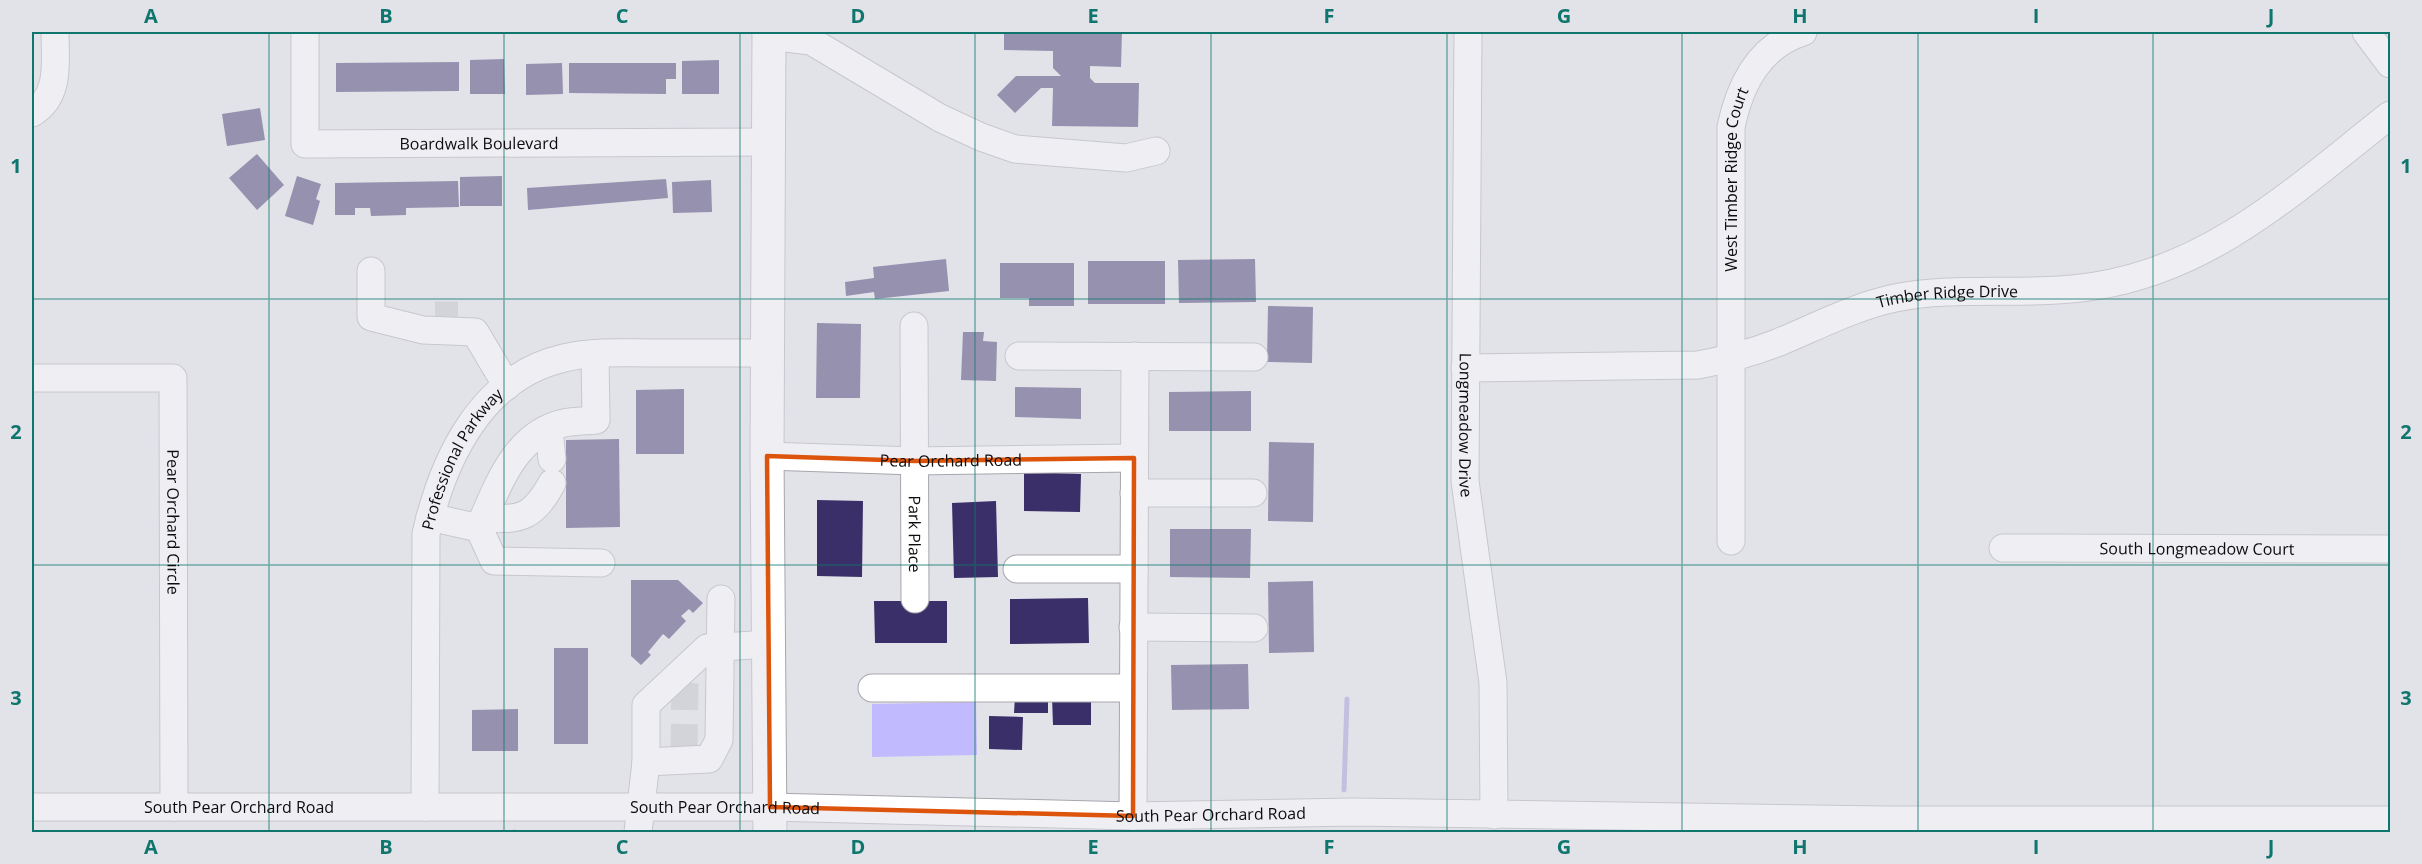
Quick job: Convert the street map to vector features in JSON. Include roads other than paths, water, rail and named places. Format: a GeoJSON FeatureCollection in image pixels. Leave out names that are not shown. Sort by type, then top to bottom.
{"type":"FeatureCollection","features":[{"type":"Feature","properties":{"kind":"main road"},"geometry":{"type":"LineString","coordinates":[[769,34],[767,456],[770,820]]}},
{"type":"Feature","properties":{"kind":"street"},"geometry":{"type":"LineString","coordinates":[[32,113],[50,97],[56,74],[55,32]]}},
{"type":"Feature","properties":{"kind":"street","name":"Boardwalk Boulevard"},"geometry":{"type":"LineString","coordinates":[[305,32],[304,144],[769,142]]}},
{"type":"Feature","properties":{"kind":"street","name":"Longmeadow Drive"},"geometry":{"type":"LineString","coordinates":[[1468,32],[1465,481],[1493,683],[1494,815]]}},
{"type":"Feature","properties":{"kind":"street","name":"West Timber Ridge Court"},"geometry":{"type":"LineString","coordinates":[[1731,541],[1731,127],[1736,101],[1746,77],[1775,46],[1803,32]]}},
{"type":"Feature","properties":{"kind":"street"},"geometry":{"type":"LineString","coordinates":[[2366,32],[2391,64]]}},
{"type":"Feature","properties":{"kind":"street"},"geometry":{"type":"LineString","coordinates":[[769,34],[811,41],[939,118],[1015,149],[1126,158],[1156,151]]}},
{"type":"Feature","properties":{"kind":"street","name":"Timber Ridge Drive"},"geometry":{"type":"LineString","coordinates":[[1465,368],[1698,365],[1730,359],[1775,344],[1849,311],[1896,298],[1949,292],[2096,286],[2139,276],[2168,266],[2237,233],[2391,115]]}},
{"type":"Feature","properties":{"kind":"street"},"geometry":{"type":"LineString","coordinates":[[371,272],[371,317],[409,326],[456,320]]}},
{"type":"Feature","properties":{"kind":"street"},"geometry":{"type":"LineString","coordinates":[[409,326],[427,315],[456,320],[507,386]]}},
{"type":"Feature","properties":{"kind":"street","name":"Park Place"},"geometry":{"type":"LineString","coordinates":[[914,326],[915,599]]}},
{"type":"Feature","properties":{"kind":"street","name":"Professional Parkway"},"geometry":{"type":"LineString","coordinates":[[425,807],[426,534],[447,464],[465,431],[483,406],[507,386],[534,369],[563,358],[595,354],[769,352]]}},
{"type":"Feature","properties":{"kind":"street"},"geometry":{"type":"LineString","coordinates":[[595,354],[596,420],[562,423],[515,454],[481,522],[494,561],[601,563]]}},
{"type":"Feature","properties":{"kind":"street"},"geometry":{"type":"LineString","coordinates":[[1019,356],[1254,357]]}},
{"type":"Feature","properties":{"kind":"street"},"geometry":{"type":"LineString","coordinates":[[1133,816],[1135,356]]}},
{"type":"Feature","properties":{"kind":"street","name":"Pear Orchard Circle"},"geometry":{"type":"LineString","coordinates":[[32,378],[172,378],[174,807]]}},
{"type":"Feature","properties":{"kind":"street"},"geometry":{"type":"LineString","coordinates":[[430,517],[481,522],[505,520],[529,513],[540,505],[552,471],[549,430]]}},
{"type":"Feature","properties":{"kind":"street","name":"Pear Orchard Road"},"geometry":{"type":"LineString","coordinates":[[767,456],[915,461],[1134,458]]}},
{"type":"Feature","properties":{"kind":"street"},"geometry":{"type":"LineString","coordinates":[[1134,493],[1253,493]]}},
{"type":"Feature","properties":{"kind":"street","name":"South Longmeadow Court"},"geometry":{"type":"LineString","coordinates":[[2003,548],[2391,549]]}},
{"type":"Feature","properties":{"kind":"street"},"geometry":{"type":"LineString","coordinates":[[1017,568],[1134,569]]}},
{"type":"Feature","properties":{"kind":"street"},"geometry":{"type":"LineString","coordinates":[[646,762],[684,756],[709,759],[718,740],[721,599]]}},
{"type":"Feature","properties":{"kind":"street"},"geometry":{"type":"LineString","coordinates":[[1133,627],[1254,628]]}},
{"type":"Feature","properties":{"kind":"street"},"geometry":{"type":"LineString","coordinates":[[640,820],[646,762],[646,705],[685,676],[707,648],[769,644]]}},
{"type":"Feature","properties":{"kind":"street"},"geometry":{"type":"LineString","coordinates":[[872,688],[1133,688]]}},
{"type":"Feature","properties":{"kind":"street","name":"South Pear Orchard Road"},"geometry":{"type":"LineString","coordinates":[[32,807],[425,807],[640,820],[1353,812],[1884,826],[2391,820]]}},
{"type":"Feature","properties":{"kind":"waterway"},"geometry":{"type":"LineString","coordinates":[[1344,790],[1347,699]]}},
{"type":"Feature","properties":{"kind":"tunnel"},"geometry":{"type":"LineString","coordinates":[[435,315],[458,315]]}},
{"type":"Feature","properties":{"kind":"tunnel"},"geometry":{"type":"LineString","coordinates":[[684,751],[685,683]]}}]}
